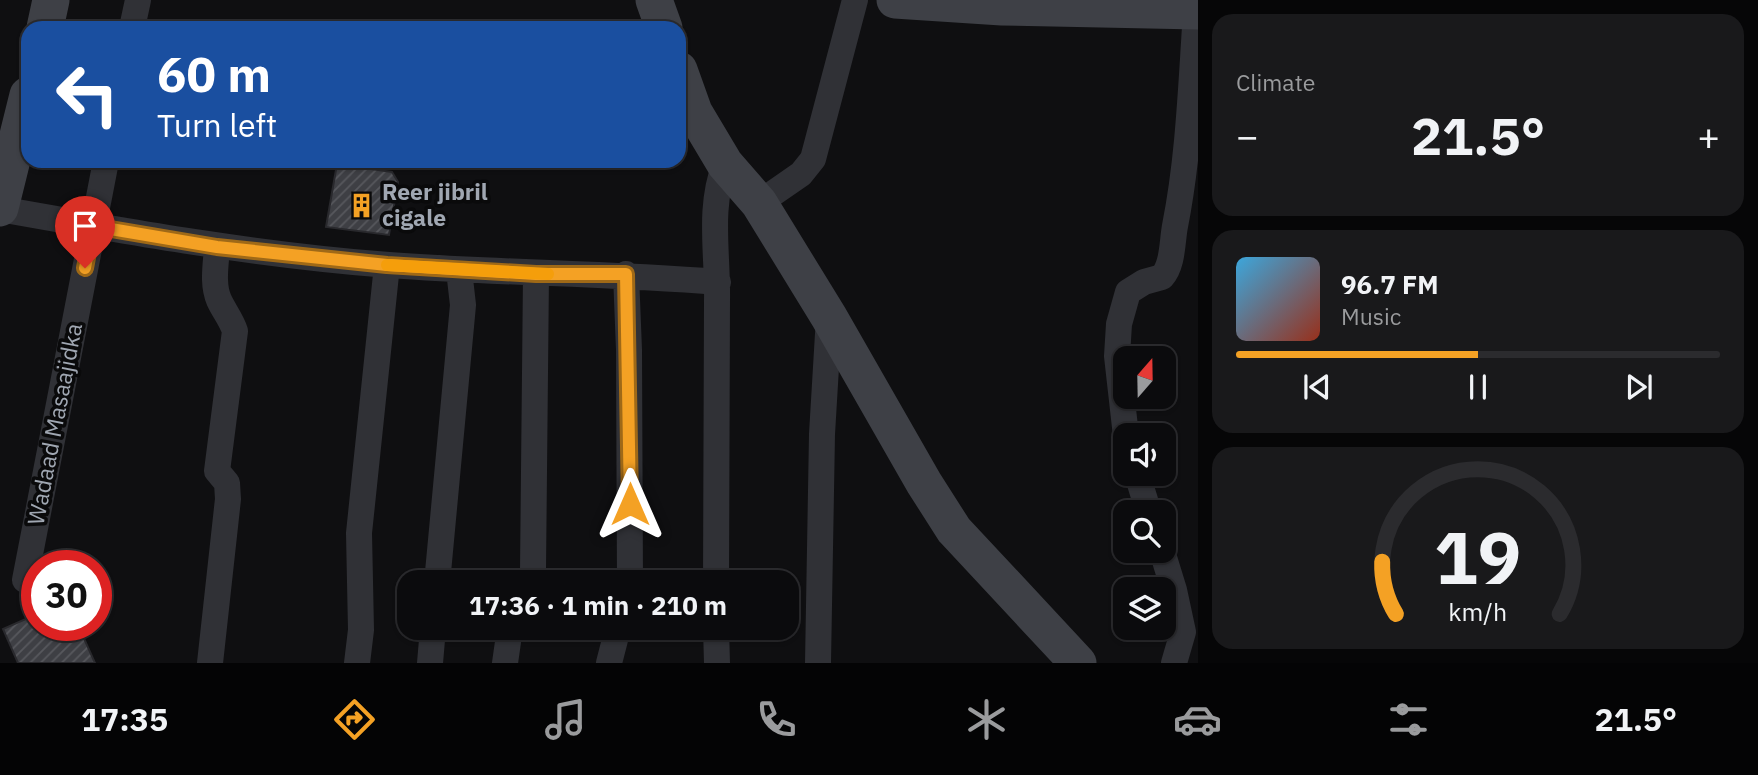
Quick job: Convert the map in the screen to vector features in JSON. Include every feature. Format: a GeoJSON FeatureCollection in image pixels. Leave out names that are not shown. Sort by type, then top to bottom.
{"type":"FeatureCollection","features":[{"type":"Feature","properties":{"kind":"street"},"geometry":{"type":"LineString","coordinates":[[46,21],[51,0]]}},
{"type":"Feature","properties":{"kind":"street"},"geometry":{"type":"LineString","coordinates":[[134,21],[138,0]]}},
{"type":"Feature","properties":{"kind":"street"},"geometry":{"type":"LineString","coordinates":[[654,0],[662,21]]}},
{"type":"Feature","properties":{"kind":"street"},"geometry":{"type":"LineString","coordinates":[[759,203],[791,182],[813,159],[855,0]]}},
{"type":"Feature","properties":{"kind":"street"},"geometry":{"type":"LineString","coordinates":[[895,0],[1156,6],[1197,12],[1193,147],[1181,200],[1186,228],[1165,274],[1128,292],[1122,306],[1117,356],[1125,423]]}},
{"type":"Feature","properties":{"kind":"street"},"geometry":{"type":"LineString","coordinates":[[686,90],[694,112],[725,164],[759,203],[954,530],[1078,663]]}},
{"type":"Feature","properties":{"kind":"street"},"geometry":{"type":"LineString","coordinates":[[21,124],[0,209],[217,247],[387,265],[536,274],[626,274],[718,282]]}},
{"type":"Feature","properties":{"kind":"street"},"geometry":{"type":"LineString","coordinates":[[716,570],[718,282],[714,202],[717,184],[725,164]]}},
{"type":"Feature","properties":{"kind":"street","name":"Wadaad Masaajidka"},"geometry":{"type":"LineString","coordinates":[[30,550],[105,168]]}},
{"type":"Feature","properties":{"kind":"street"},"geometry":{"type":"LineString","coordinates":[[210,663],[228,499],[227,483],[218,471],[234,331],[230,317],[219,299],[214,280],[217,247]]}},
{"type":"Feature","properties":{"kind":"street"},"geometry":{"type":"LineString","coordinates":[[357,663],[361,630],[359,533],[387,265]]}},
{"type":"Feature","properties":{"kind":"street"},"geometry":{"type":"LineString","coordinates":[[438,570],[463,305],[459,270]]}},
{"type":"Feature","properties":{"kind":"street"},"geometry":{"type":"LineString","coordinates":[[533,570],[536,274]]}},
{"type":"Feature","properties":{"kind":"street"},"geometry":{"type":"LineString","coordinates":[[626,274],[630,570]]}},
{"type":"Feature","properties":{"kind":"street"},"geometry":{"type":"LineString","coordinates":[[818,663],[822,434],[829,317]]}},
{"type":"Feature","properties":{"kind":"street"},"geometry":{"type":"LineString","coordinates":[[1166,563],[1183,632],[1174,663]]}},
{"type":"Feature","properties":{"kind":"street"},"geometry":{"type":"LineString","coordinates":[[430,663],[432,640]]}},
{"type":"Feature","properties":{"kind":"street"},"geometry":{"type":"LineString","coordinates":[[505,663],[508,640]]}},
{"type":"Feature","properties":{"kind":"street"},"geometry":{"type":"LineString","coordinates":[[609,663],[615,640]]}},
{"type":"Feature","properties":{"kind":"street"},"geometry":{"type":"LineString","coordinates":[[716,640],[716,663]]}},
{"type":"Feature","properties":{"kind":"building","name":"Reer jibril cigale"},"geometry":{"type":"Polygon","coordinates":[[[336,168],[392,172],[398,182],[389,235],[326,227],[336,168]]]}},
{"type":"Feature","properties":{"kind":"building"},"geometry":{"type":"Polygon","coordinates":[[[21,621],[21,641],[85,641],[95,663],[18,663],[3,629],[21,621]]]}},
{"type":"Feature","properties":{"kind":"slow traffic"},"geometry":{"type":"LineString","coordinates":[[387,265],[548,274]]}},
{"type":"Feature","properties":{"kind":"place","name":"Reer jibril cigale"},"geometry":{"type":"Point","coordinates":[362,205]}},
{"type":"Feature","properties":{"kind":"route"},"geometry":{"type":"LineString","coordinates":[[85,268],[93,226],[217,247],[387,265],[536,274],[626,274],[630,504]]}}]}
